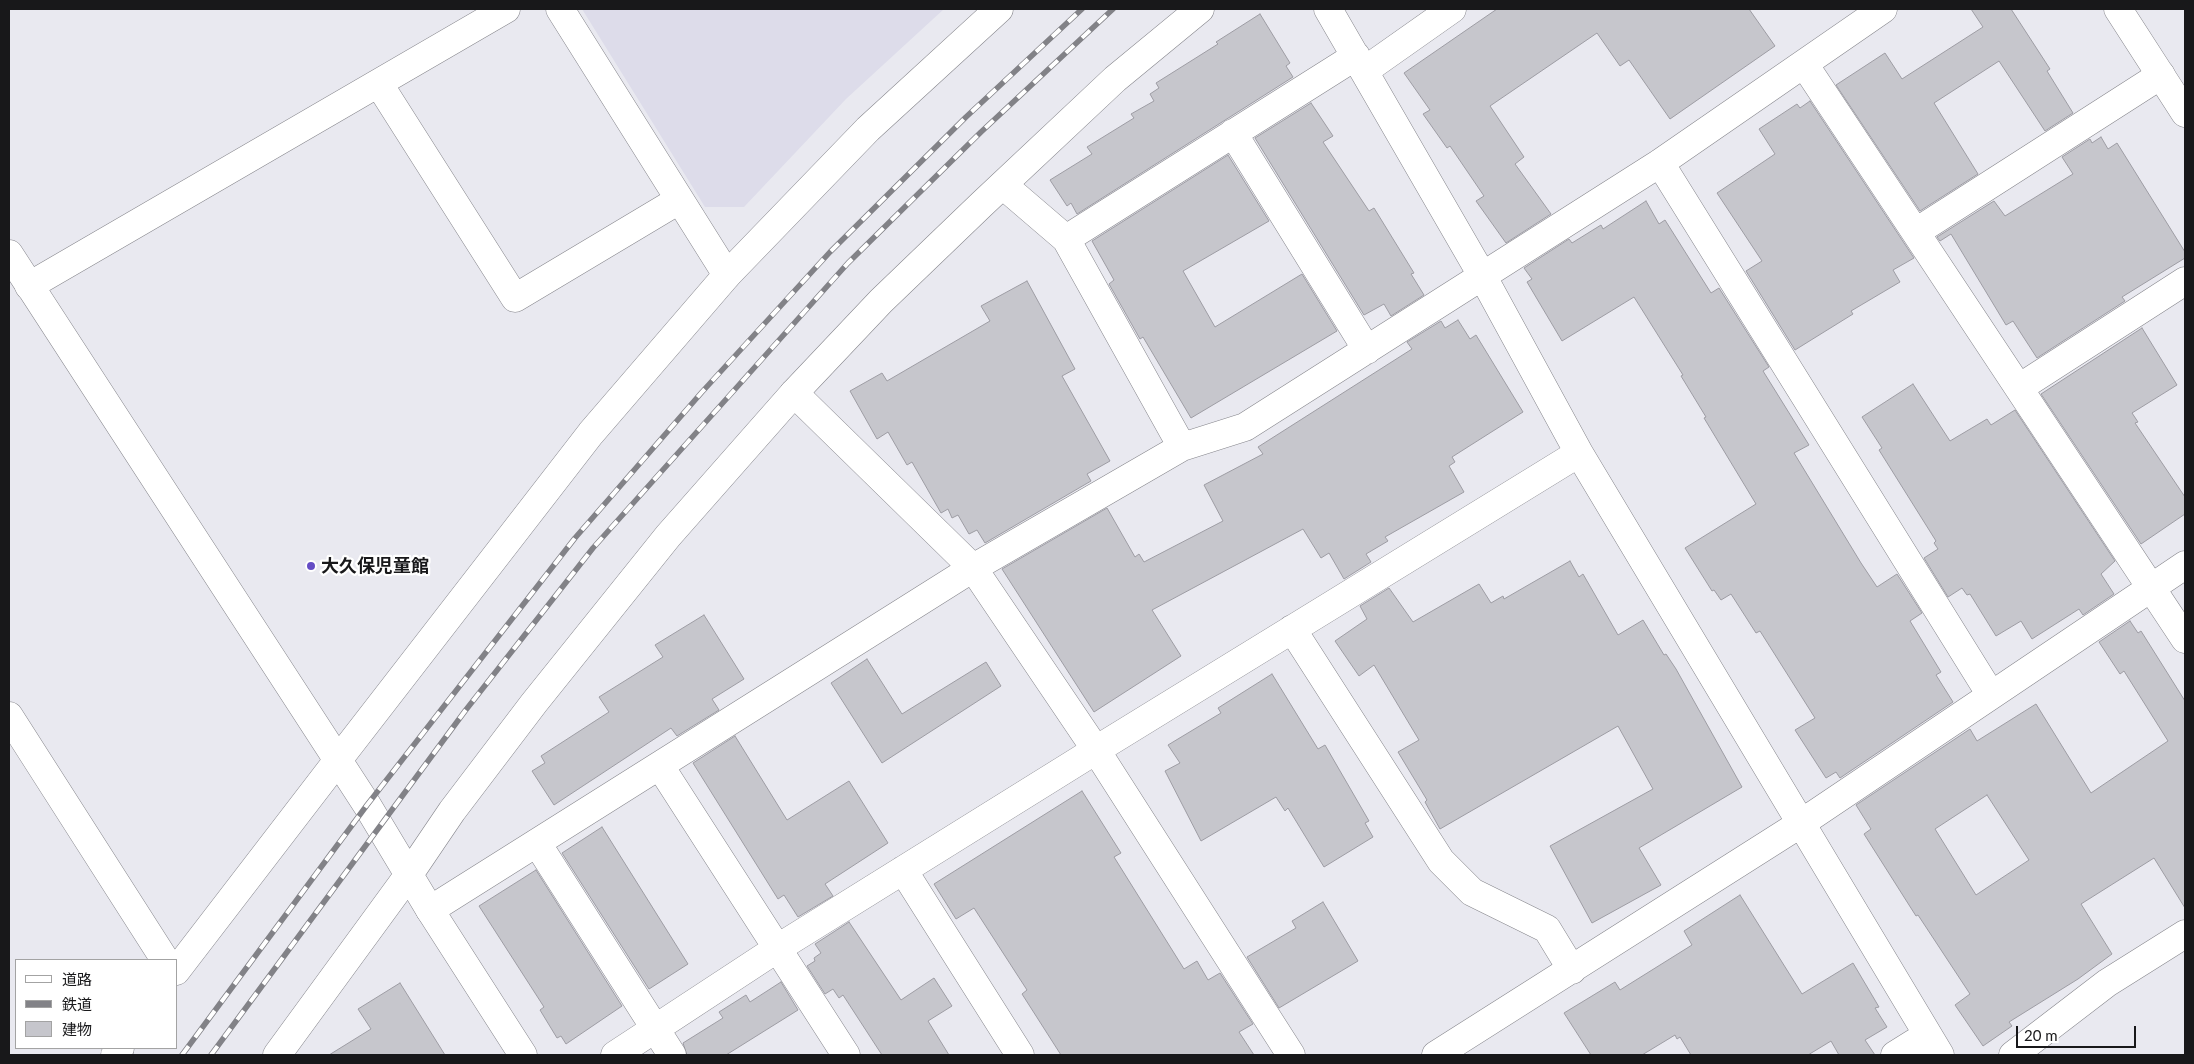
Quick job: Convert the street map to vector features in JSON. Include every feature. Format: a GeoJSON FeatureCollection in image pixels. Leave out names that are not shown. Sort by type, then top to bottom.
{"type":"FeatureCollection","features":[{"type":"Feature","properties":{"kind":"street"},"geometry":{"type":"LineString","coordinates":[[29,286],[506,9]]}},
{"type":"Feature","properties":{"kind":"street"},"geometry":{"type":"LineString","coordinates":[[560,9],[727,275]]}},
{"type":"Feature","properties":{"kind":"street"},"geometry":{"type":"LineString","coordinates":[[178,968],[591,433],[727,275],[868,129],[999,9]]}},
{"type":"Feature","properties":{"kind":"street"},"geometry":{"type":"LineString","coordinates":[[277,1055],[410,873],[452,811],[553,680],[668,536],[794,393],[881,302],[1003,184],[1115,79],[1200,9]]}},
{"type":"Feature","properties":{"kind":"street"},"geometry":{"type":"LineString","coordinates":[[1328,9],[1482,277],[1579,453],[1933,1045],[1895,1055]]}},
{"type":"Feature","properties":{"kind":"street"},"geometry":{"type":"LineString","coordinates":[[1066,239],[1233,133],[1360,64],[1452,9]]}},
{"type":"Feature","properties":{"kind":"street"},"geometry":{"type":"LineString","coordinates":[[430,910],[973,568],[1182,447],[1245,427],[1660,163],[1884,9]]}},
{"type":"Feature","properties":{"kind":"street"},"geometry":{"type":"LineString","coordinates":[[2118,9],[2185,113]]}},
{"type":"Feature","properties":{"kind":"street"},"geometry":{"type":"LineString","coordinates":[[1804,64],[2185,639]]}},
{"type":"Feature","properties":{"kind":"street"},"geometry":{"type":"LineString","coordinates":[[1916,232],[2160,75]]}},
{"type":"Feature","properties":{"kind":"street"},"geometry":{"type":"LineString","coordinates":[[379,84],[515,298],[679,200]]}},
{"type":"Feature","properties":{"kind":"street"},"geometry":{"type":"LineString","coordinates":[[1233,133],[1367,350]]}},
{"type":"Feature","properties":{"kind":"street"},"geometry":{"type":"LineString","coordinates":[[1660,163],[1991,696]]}},
{"type":"Feature","properties":{"kind":"street"},"geometry":{"type":"LineString","coordinates":[[1003,184],[1066,239],[1182,447]]}},
{"type":"Feature","properties":{"kind":"street"},"geometry":{"type":"LineString","coordinates":[[9,254],[338,760],[410,873],[430,910],[523,1055]]}},
{"type":"Feature","properties":{"kind":"street"},"geometry":{"type":"LineString","coordinates":[[2019,388],[2185,281]]}},
{"type":"Feature","properties":{"kind":"street"},"geometry":{"type":"LineString","coordinates":[[794,393],[973,568],[1096,750],[1291,1055]]}},
{"type":"Feature","properties":{"kind":"street"},"geometry":{"type":"LineString","coordinates":[[615,1055],[778,948],[1579,453]]}},
{"type":"Feature","properties":{"kind":"street"},"geometry":{"type":"LineString","coordinates":[[1436,1055],[1800,824],[2185,565]]}},
{"type":"Feature","properties":{"kind":"street"},"geometry":{"type":"LineString","coordinates":[[1292,629],[1440,861],[1472,892],[1547,929],[1572,970]]}},
{"type":"Feature","properties":{"kind":"street"},"geometry":{"type":"LineString","coordinates":[[9,716],[164,959]]}},
{"type":"Feature","properties":{"kind":"street"},"geometry":{"type":"LineString","coordinates":[[660,766],[846,1055]]}},
{"type":"Feature","properties":{"kind":"street"},"geometry":{"type":"LineString","coordinates":[[537,843],[672,1055]]}},
{"type":"Feature","properties":{"kind":"street"},"geometry":{"type":"LineString","coordinates":[[903,870],[1020,1055]]}},
{"type":"Feature","properties":{"kind":"street"},"geometry":{"type":"LineString","coordinates":[[2013,1055],[2107,983],[2185,934]]}},
{"type":"Feature","properties":{"kind":"shaded area"},"geometry":{"type":"Polygon","coordinates":[[[582,9],[944,9],[846,99],[744,207],[705,207],[582,9]]]}},
{"type":"Feature","properties":{"kind":"building"},"geometry":{"type":"Polygon","coordinates":[[[1497,9],[1749,9],[1775,46],[1670,119],[1629,60],[1620,66],[1597,33],[1490,106],[1524,157],[1515,164],[1551,214],[1506,243],[1476,201],[1484,196],[1450,146],[1447,148],[1423,114],[1430,110],[1404,73],[1497,9]]]}},
{"type":"Feature","properties":{"kind":"building"},"geometry":{"type":"Polygon","coordinates":[[[1971,9],[2011,9],[2050,69],[2047,71],[2073,113],[2045,131],[1999,61],[1934,103],[1978,174],[1920,211],[1836,85],[1885,53],[1902,79],[1983,27],[1971,9]]]}},
{"type":"Feature","properties":{"kind":"building"},"geometry":{"type":"Polygon","coordinates":[[[1260,14],[1290,63],[1286,66],[1293,77],[1077,214],[1071,203],[1067,206],[1050,180],[1092,154],[1087,147],[1134,118],[1131,114],[1154,101],[1150,94],[1159,88],[1156,83],[1218,44],[1216,42],[1260,14]]]}},
{"type":"Feature","properties":{"kind":"building"},"geometry":{"type":"Polygon","coordinates":[[[1810,101],[1914,258],[1893,270],[1900,282],[1851,311],[1853,314],[1795,350],[1746,271],[1762,261],[1717,193],[1775,154],[1759,129],[1797,104],[1800,108],[1810,101]]]}},
{"type":"Feature","properties":{"kind":"building"},"geometry":{"type":"Polygon","coordinates":[[[1311,103],[1333,136],[1323,142],[1369,211],[1374,208],[1414,273],[1411,274],[1424,295],[1391,316],[1384,304],[1364,315],[1255,138],[1311,103]]]}},
{"type":"Feature","properties":{"kind":"building"},"geometry":{"type":"Polygon","coordinates":[[[2101,137],[2108,149],[2117,143],[2185,252],[2185,258],[2122,297],[2125,301],[2037,358],[2013,321],[2006,325],[1951,234],[1940,241],[1937,237],[1994,201],[2005,216],[2073,174],[2062,157],[2090,139],[2092,143],[2101,137]]]}},
{"type":"Feature","properties":{"kind":"building"},"geometry":{"type":"Polygon","coordinates":[[[1228,155],[1269,221],[1183,271],[1215,327],[1302,274],[1337,331],[1191,418],[1143,337],[1140,339],[1109,284],[1114,280],[1092,241],[1228,155]]]}},
{"type":"Feature","properties":{"kind":"building"},"geometry":{"type":"Polygon","coordinates":[[[1646,201],[1659,224],[1665,220],[1711,293],[1719,288],[1769,367],[1763,371],[1809,445],[1794,453],[1877,587],[1897,574],[1922,613],[1910,621],[1941,672],[1936,675],[1953,702],[1840,778],[1836,772],[1826,778],[1795,730],[1815,718],[1760,631],[1756,633],[1731,594],[1721,600],[1714,590],[1712,591],[1685,548],[1756,504],[1704,418],[1706,417],[1681,376],[1683,375],[1634,297],[1562,341],[1527,282],[1532,279],[1524,268],[1569,239],[1572,243],[1601,225],[1603,229],[1646,201]]]}},
{"type":"Feature","properties":{"kind":"building"},"geometry":{"type":"Polygon","coordinates":[[[1027,281],[1075,369],[1062,376],[1110,461],[1087,474],[1091,481],[985,543],[977,530],[969,534],[958,515],[952,518],[948,509],[941,513],[912,462],[907,465],[888,432],[877,439],[850,391],[882,373],[887,381],[990,321],[981,306],[1027,281]]]}},
{"type":"Feature","properties":{"kind":"building"},"geometry":{"type":"Polygon","coordinates":[[[1458,320],[1470,339],[1476,335],[1523,412],[1452,457],[1455,462],[1449,466],[1464,492],[1385,537],[1388,541],[1366,554],[1371,562],[1344,579],[1329,553],[1321,558],[1303,529],[1152,610],[1181,656],[1094,712],[1002,569],[1107,508],[1135,557],[1139,554],[1144,562],[1223,521],[1204,485],[1263,454],[1258,447],[1412,349],[1407,342],[1441,321],[1445,328],[1458,320]]]}},
{"type":"Feature","properties":{"kind":"building"},"geometry":{"type":"Polygon","coordinates":[[[2142,328],[2177,385],[2132,413],[2138,422],[2135,423],[2185,497],[2185,514],[2141,544],[2041,394],[2142,328]]]}},
{"type":"Feature","properties":{"kind":"building"},"geometry":{"type":"Polygon","coordinates":[[[1913,384],[1950,441],[1987,419],[1991,425],[2015,410],[2115,561],[2101,574],[2114,594],[2083,615],[2079,609],[2032,639],[2021,621],[1996,636],[1970,594],[1967,595],[1962,588],[1948,597],[1924,558],[1938,549],[1934,543],[1936,541],[1879,450],[1882,448],[1862,417],[1913,384]]]}},
{"type":"Feature","properties":{"kind":"building"},"geometry":{"type":"Polygon","coordinates":[[[1570,561],[1579,577],[1583,574],[1618,635],[1643,620],[1664,655],[1666,654],[1676,669],[1742,787],[1639,848],[1661,885],[1592,923],[1550,846],[1653,789],[1618,726],[1440,829],[1425,802],[1427,800],[1398,752],[1419,740],[1374,665],[1359,676],[1335,641],[1367,619],[1360,606],[1389,588],[1413,622],[1479,584],[1491,603],[1503,596],[1504,599],[1570,561]]]}},
{"type":"Feature","properties":{"kind":"building"},"geometry":{"type":"Polygon","coordinates":[[[704,615],[744,679],[712,699],[719,710],[677,736],[671,728],[554,805],[532,771],[545,763],[541,756],[609,712],[599,697],[663,657],[655,645],[704,615]]]}},
{"type":"Feature","properties":{"kind":"building"},"geometry":{"type":"Polygon","coordinates":[[[2130,621],[2138,633],[2141,631],[2185,701],[2185,908],[2154,858],[2081,904],[2112,954],[2078,979],[2009,1022],[2012,1026],[1983,1046],[1955,1005],[1970,994],[1918,915],[1916,916],[1864,834],[1871,829],[1856,805],[1970,729],[1977,741],[2036,704],[2091,793],[2168,741],[2124,671],[2120,674],[2099,642],[2130,621]],[[1987,795],[1935,829],[1976,895],[2029,860],[1987,795]]]}},
{"type":"Feature","properties":{"kind":"building"},"geometry":{"type":"Polygon","coordinates":[[[867,659],[902,714],[986,662],[1001,686],[882,763],[831,683],[867,659]]]}},
{"type":"Feature","properties":{"kind":"building"},"geometry":{"type":"Polygon","coordinates":[[[1272,674],[1318,749],[1325,745],[1369,821],[1365,823],[1373,837],[1324,867],[1288,808],[1285,811],[1276,797],[1201,841],[1165,771],[1180,763],[1168,745],[1221,713],[1218,708],[1272,674]]]}},
{"type":"Feature","properties":{"kind":"building"},"geometry":{"type":"Polygon","coordinates":[[[735,736],[787,820],[849,781],[888,843],[825,884],[833,896],[798,917],[784,895],[778,899],[693,763],[735,736]]]}},
{"type":"Feature","properties":{"kind":"building"},"geometry":{"type":"Polygon","coordinates":[[[1082,791],[1121,853],[1114,857],[1184,969],[1197,961],[1208,980],[1220,973],[1253,1024],[1239,1032],[1254,1055],[1061,1055],[1022,994],[1027,990],[974,908],[956,919],[934,884],[1082,791]]]}},
{"type":"Feature","properties":{"kind":"building"},"geometry":{"type":"Polygon","coordinates":[[[602,827],[688,964],[649,989],[562,853],[602,827]]]}},
{"type":"Feature","properties":{"kind":"building"},"geometry":{"type":"Polygon","coordinates":[[[536,870],[622,1006],[566,1044],[561,1036],[557,1038],[540,1010],[544,1007],[479,906],[536,870]]]}},
{"type":"Feature","properties":{"kind":"building"},"geometry":{"type":"Polygon","coordinates":[[[1740,895],[1802,994],[1853,963],[1879,1007],[1875,1008],[1887,1027],[1865,1040],[1875,1055],[1839,1055],[1831,1041],[1808,1055],[1691,1055],[1680,1037],[1677,1039],[1675,1035],[1642,1055],[1591,1055],[1564,1013],[1615,982],[1620,990],[1692,945],[1684,931],[1740,895]]]}},
{"type":"Feature","properties":{"kind":"building"},"geometry":{"type":"Polygon","coordinates":[[[1323,902],[1358,961],[1279,1008],[1247,957],[1296,928],[1292,921],[1323,902]]]}},
{"type":"Feature","properties":{"kind":"building"},"geometry":{"type":"Polygon","coordinates":[[[849,922],[901,1000],[934,978],[952,1006],[928,1021],[949,1055],[882,1055],[843,995],[839,998],[833,989],[825,994],[807,966],[815,961],[814,958],[821,953],[815,944],[849,922]]]}},
{"type":"Feature","properties":{"kind":"building"},"geometry":{"type":"Polygon","coordinates":[[[781,982],[798,1010],[726,1055],[687,1055],[683,1043],[723,1018],[719,1012],[746,995],[750,1002],[781,982]]]}},
{"type":"Feature","properties":{"kind":"building"},"geometry":{"type":"Polygon","coordinates":[[[400,983],[445,1055],[329,1055],[371,1029],[358,1009],[400,983]]]}},
{"type":"Feature","properties":{"kind":"railway"},"geometry":{"type":"LineString","coordinates":[[182,1055],[367,805],[575,538],[702,392],[830,252],[966,117],[1082,9]]}},
{"type":"Feature","properties":{"kind":"railway"},"geometry":{"type":"LineString","coordinates":[[211,1055],[465,711],[593,548],[848,263],[981,132],[1113,9]]}},
{"type":"Feature","properties":{"kind":"place","name":"大久保児童館"},"geometry":{"type":"Point","coordinates":[311,566]}}]}
